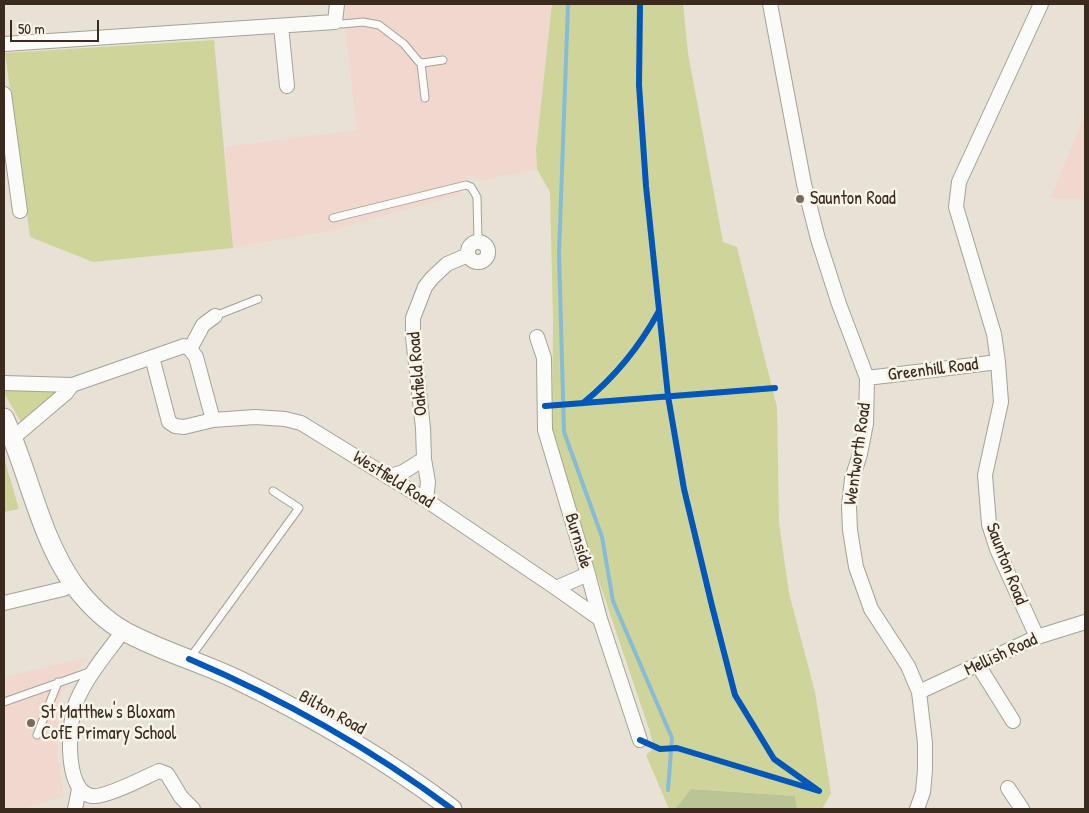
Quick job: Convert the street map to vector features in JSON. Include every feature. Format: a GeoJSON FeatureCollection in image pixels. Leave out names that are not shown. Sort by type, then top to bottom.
{"type":"FeatureCollection","features":[{"type":"Feature","properties":{"kind":"main road","name":"Bilton Road"},"geometry":{"type":"LineString","coordinates":[[4,418],[55,551],[74,584],[100,614],[123,631],[237,679],[327,726],[390,765],[452,809]]}},
{"type":"Feature","properties":{"kind":"street"},"geometry":{"type":"LineString","coordinates":[[4,44],[335,22],[337,4]]}},
{"type":"Feature","properties":{"kind":"street","name":"Wentworth Road"},"geometry":{"type":"LineString","coordinates":[[770,4],[804,184],[818,239],[839,304],[867,378],[866,424],[860,454],[852,479],[849,506],[850,530],[856,567],[871,609],[908,666],[919,692],[925,743],[925,770],[923,792],[917,809]]}},
{"type":"Feature","properties":{"kind":"street","name":"Saunton Road"},"geometry":{"type":"LineString","coordinates":[[1037,637],[997,549],[989,524],[985,475],[1001,402],[998,362],[994,334],[956,207],[959,182],[1041,4]]}},
{"type":"Feature","properties":{"kind":"street"},"geometry":{"type":"LineString","coordinates":[[281,26],[287,86]]}},
{"type":"Feature","properties":{"kind":"street"},"geometry":{"type":"LineString","coordinates":[[4,94],[20,211]]}},
{"type":"Feature","properties":{"kind":"street","name":"Oakfield Road"},"geometry":{"type":"LineString","coordinates":[[426,500],[428,482],[424,458],[413,318],[425,287],[447,264],[468,255],[472,261],[479,263],[487,257],[487,247],[478,242]]}},
{"type":"Feature","properties":{"kind":"street"},"geometry":{"type":"LineString","coordinates":[[190,349],[204,325],[215,316]]}},
{"type":"Feature","properties":{"kind":"street","name":"Burnside"},"geometry":{"type":"LineString","coordinates":[[537,337],[544,358],[545,430],[600,619],[640,740]]}},
{"type":"Feature","properties":{"kind":"street"},"geometry":{"type":"LineString","coordinates":[[4,383],[72,385],[184,346],[190,349],[196,357],[214,420]]}},
{"type":"Feature","properties":{"kind":"street","name":"Westfield Road"},"geometry":{"type":"LineString","coordinates":[[152,357],[169,422],[176,426],[184,427],[214,420],[254,417],[285,419],[301,423],[426,500],[600,619]]}},
{"type":"Feature","properties":{"kind":"street","name":"Greenhill Road"},"geometry":{"type":"LineString","coordinates":[[867,378],[998,362]]}},
{"type":"Feature","properties":{"kind":"street"},"geometry":{"type":"LineString","coordinates":[[13,438],[66,393],[72,385]]}},
{"type":"Feature","properties":{"kind":"street"},"geometry":{"type":"LineString","coordinates":[[388,477],[403,472],[424,458]]}},
{"type":"Feature","properties":{"kind":"street"},"geometry":{"type":"LineString","coordinates":[[556,588],[588,574]]}},
{"type":"Feature","properties":{"kind":"street"},"geometry":{"type":"LineString","coordinates":[[4,603],[63,589],[74,584]]}},
{"type":"Feature","properties":{"kind":"street","name":"Mellish Road"},"geometry":{"type":"LineString","coordinates":[[919,692],[1037,637],[1085,622]]}},
{"type":"Feature","properties":{"kind":"street"},"geometry":{"type":"LineString","coordinates":[[123,631],[95,670],[76,703],[71,725],[72,772],[76,784],[88,795],[94,797],[159,770],[167,774],[181,797],[193,809]]}},
{"type":"Feature","properties":{"kind":"street"},"geometry":{"type":"LineString","coordinates":[[978,665],[1013,721]]}},
{"type":"Feature","properties":{"kind":"street"},"geometry":{"type":"LineString","coordinates":[[1008,788],[1022,809]]}},
{"type":"Feature","properties":{"kind":"street"},"geometry":{"type":"LineString","coordinates":[[75,809],[80,789]]}},
{"type":"Feature","properties":{"kind":"lane"},"geometry":{"type":"LineString","coordinates":[[335,22],[342,24],[363,22],[379,25],[400,40],[421,63],[425,98]]}},
{"type":"Feature","properties":{"kind":"lane"},"geometry":{"type":"LineString","coordinates":[[421,63],[443,60]]}},
{"type":"Feature","properties":{"kind":"lane"},"geometry":{"type":"LineString","coordinates":[[333,218],[466,185],[471,187],[477,197],[478,242]]}},
{"type":"Feature","properties":{"kind":"lane"},"geometry":{"type":"LineString","coordinates":[[215,316],[258,299]]}},
{"type":"Feature","properties":{"kind":"lane"},"geometry":{"type":"LineString","coordinates":[[189,660],[299,508],[273,491]]}},
{"type":"Feature","properties":{"kind":"lane"},"geometry":{"type":"LineString","coordinates":[[4,702],[95,670]]}},
{"type":"Feature","properties":{"kind":"lane"},"geometry":{"type":"LineString","coordinates":[[37,735],[58,682]]}},
{"type":"Feature","properties":{"kind":"shaded area"},"geometry":{"type":"Polygon","coordinates":[[[346,4],[552,4],[536,150],[537,169],[483,180],[468,175],[460,195],[329,231],[233,248],[225,147],[357,130],[345,29],[346,4]]]}},
{"type":"Feature","properties":{"kind":"shaded area"},"geometry":{"type":"Polygon","coordinates":[[[1085,114],[1085,199],[1050,198],[1085,114]]]}},
{"type":"Feature","properties":{"kind":"shaded area","name":"St Matthew's Bloxam CofE Primary School"},"geometry":{"type":"Polygon","coordinates":[[[87,657],[59,698],[57,747],[64,797],[22,809],[4,809],[4,677],[87,657]]]}},
{"type":"Feature","properties":{"kind":"green space"},"geometry":{"type":"Polygon","coordinates":[[[552,4],[683,4],[688,53],[723,242],[737,247],[777,407],[779,523],[789,593],[815,692],[831,793],[822,809],[797,809],[795,796],[691,789],[675,809],[669,809],[646,755],[654,748],[649,729],[552,442],[553,321],[550,192],[537,169],[536,150],[552,4]]]}},
{"type":"Feature","properties":{"kind":"green space"},"geometry":{"type":"Polygon","coordinates":[[[214,40],[233,248],[93,262],[30,237],[5,53],[214,40]]]}},
{"type":"Feature","properties":{"kind":"green space"},"geometry":{"type":"Polygon","coordinates":[[[8,388],[57,388],[58,392],[24,427],[4,393],[8,388]]]}},
{"type":"Feature","properties":{"kind":"green space"},"geometry":{"type":"Polygon","coordinates":[[[4,458],[19,509],[4,512],[4,458]]]}},
{"type":"Feature","properties":{"kind":"green space"},"geometry":{"type":"Polygon","coordinates":[[[691,789],[795,796],[797,808],[675,809],[691,789]]]}},
{"type":"Feature","properties":{"kind":"waterway"},"geometry":{"type":"LineString","coordinates":[[568,4],[559,254],[564,432],[602,537],[613,601],[672,738],[668,790]]}},
{"type":"Feature","properties":{"kind":"cycle path"},"geometry":{"type":"LineString","coordinates":[[640,4],[639,85],[646,186],[668,396],[684,489],[735,695],[774,759],[819,791],[677,748],[660,749],[640,740]]}},
{"type":"Feature","properties":{"kind":"cycle path"},"geometry":{"type":"LineString","coordinates":[[583,403],[626,361],[659,311]]}},
{"type":"Feature","properties":{"kind":"cycle path"},"geometry":{"type":"LineString","coordinates":[[545,406],[775,388]]}},
{"type":"Feature","properties":{"kind":"cycle path"},"geometry":{"type":"LineString","coordinates":[[189,659],[224,674],[325,726],[390,765],[452,809]]}},
{"type":"Feature","properties":{"kind":"place","name":"Saunton Road"},"geometry":{"type":"Point","coordinates":[800,199]}},
{"type":"Feature","properties":{"kind":"place","name":"St Matthew's Bloxam CofE Primary School"},"geometry":{"type":"Point","coordinates":[31,723]}}]}
